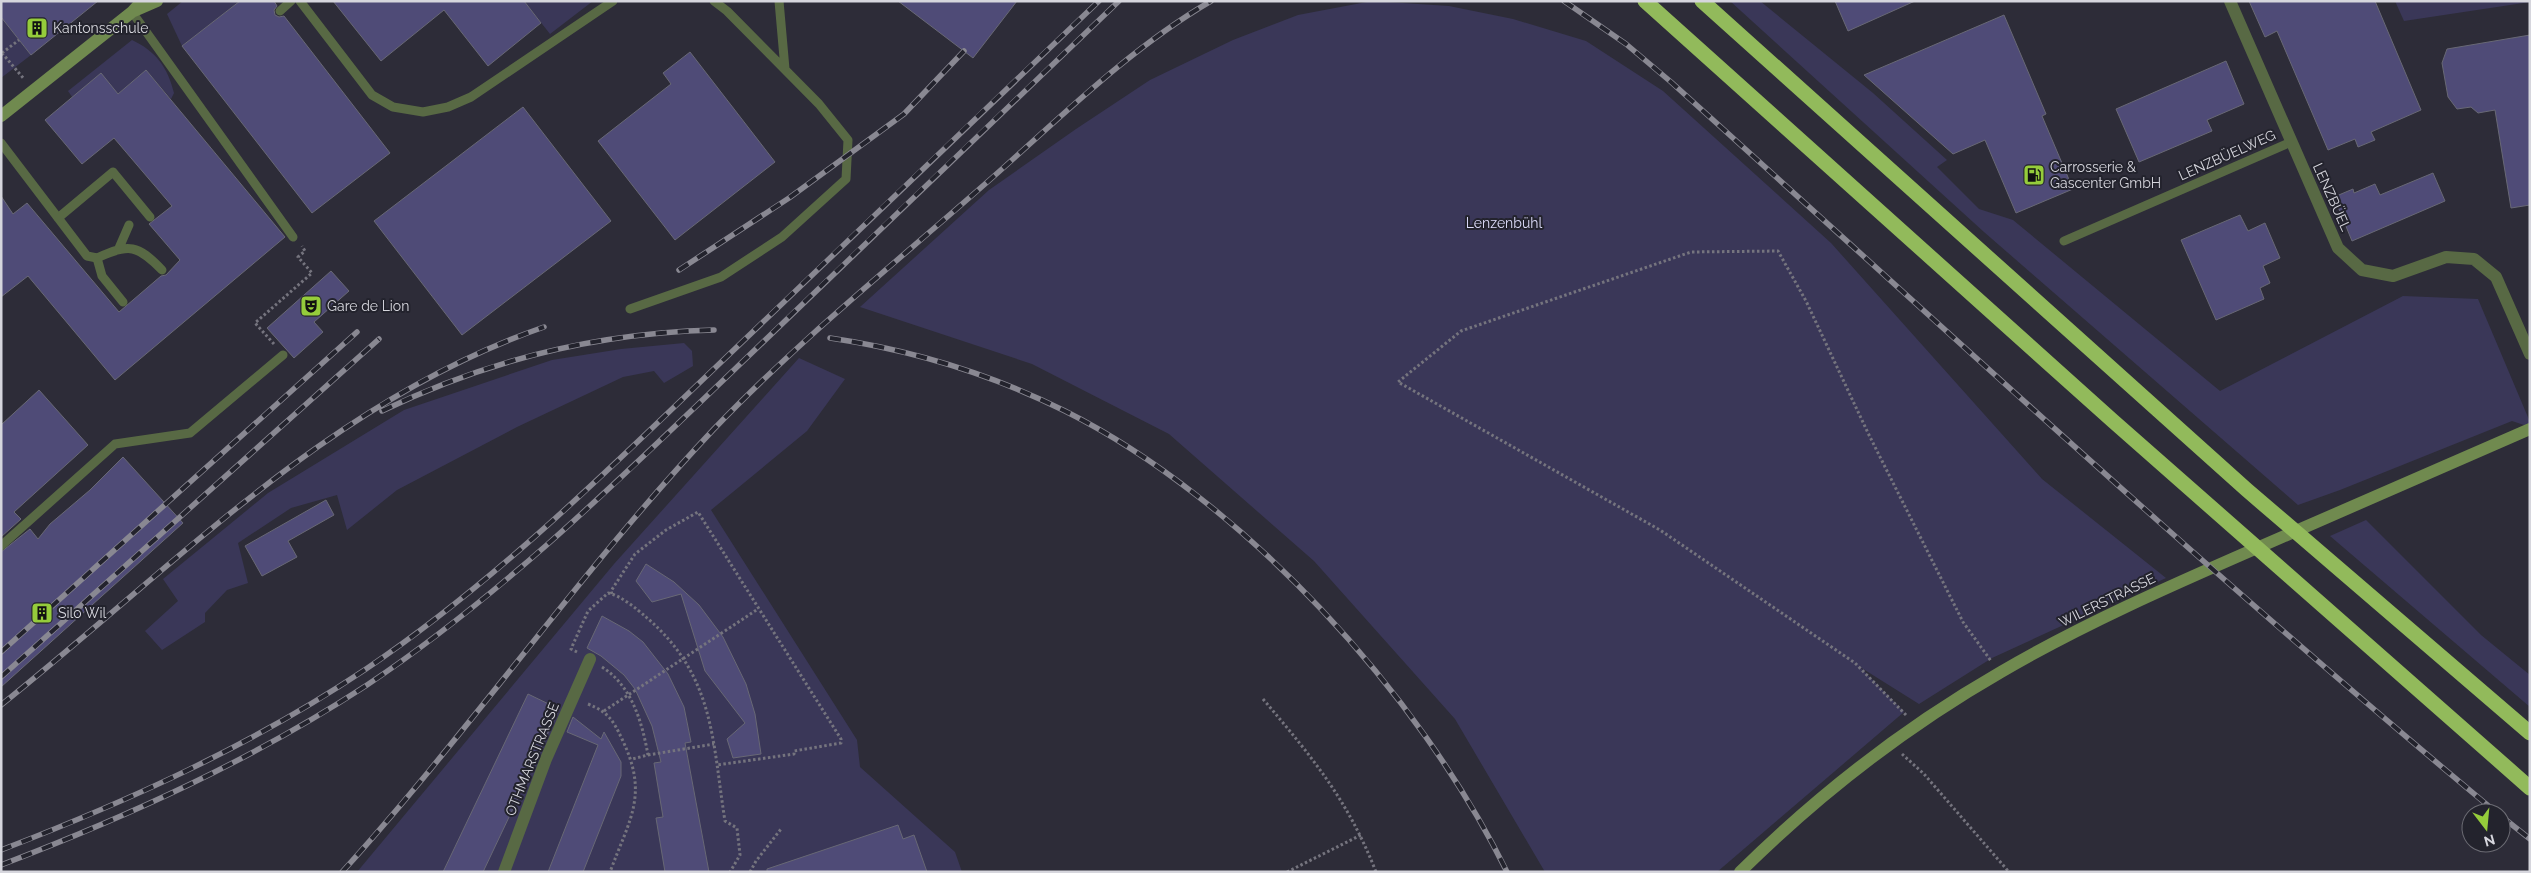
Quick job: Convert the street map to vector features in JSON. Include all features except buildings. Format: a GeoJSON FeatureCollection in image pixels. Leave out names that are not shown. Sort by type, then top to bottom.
{"type":"FeatureCollection","features":[{"type":"Feature","properties":{"kind":"highway"},"geometry":{"type":"LineString","coordinates":[[1645,1],[1845,178],[2120,427],[2530,788]]}},
{"type":"Feature","properties":{"kind":"highway"},"geometry":{"type":"LineString","coordinates":[[1702,1],[2254,496],[2530,733]]}},
{"type":"Feature","properties":{"kind":"main road"},"geometry":{"type":"LineString","coordinates":[[1,116],[132,12],[142,1]]}},
{"type":"Feature","properties":{"kind":"main road"},"geometry":{"type":"LineString","coordinates":[[132,12],[157,1]]}},
{"type":"Feature","properties":{"kind":"main road","name":"WILERSTRASSE"},"geometry":{"type":"LineString","coordinates":[[1740,872],[1810,807],[1891,744],[1999,673],[2075,630],[2530,429]]}},
{"type":"Feature","properties":{"kind":"street","name":"LENZBÜEL"},"geometry":{"type":"LineString","coordinates":[[2230,1],[2338,248],[2362,270],[2393,276],[2446,257],[2474,259],[2496,277],[2530,354]]}},
{"type":"Feature","properties":{"kind":"street","name":"OTHMARSTRASSE"},"geometry":{"type":"LineString","coordinates":[[504,872],[546,759],[590,659]]}},
{"type":"Feature","properties":{"kind":"lane"},"geometry":{"type":"LineString","coordinates":[[280,11],[291,1]]}},
{"type":"Feature","properties":{"kind":"lane"},"geometry":{"type":"LineString","coordinates":[[300,1],[372,95],[393,107],[423,112],[448,107],[471,97],[614,1]]}},
{"type":"Feature","properties":{"kind":"lane"},"geometry":{"type":"LineString","coordinates":[[630,309],[721,277],[782,237],[846,179],[848,140],[819,104],[714,1]]}},
{"type":"Feature","properties":{"kind":"lane"},"geometry":{"type":"LineString","coordinates":[[779,1],[785,69]]}},
{"type":"Feature","properties":{"kind":"lane"},"geometry":{"type":"LineString","coordinates":[[132,12],[293,237]]}},
{"type":"Feature","properties":{"kind":"lane","name":"LENZBÜELWEG"},"geometry":{"type":"LineString","coordinates":[[2064,241],[2291,142]]}},
{"type":"Feature","properties":{"kind":"lane"},"geometry":{"type":"LineString","coordinates":[[1,143],[86,256],[98,258],[118,248],[146,253],[162,270]]}},
{"type":"Feature","properties":{"kind":"lane"},"geometry":{"type":"LineString","coordinates":[[58,218],[113,172],[150,217]]}},
{"type":"Feature","properties":{"kind":"lane"},"geometry":{"type":"LineString","coordinates":[[118,248],[129,225]]}},
{"type":"Feature","properties":{"kind":"lane"},"geometry":{"type":"LineString","coordinates":[[98,258],[102,276],[123,302]]}},
{"type":"Feature","properties":{"kind":"lane"},"geometry":{"type":"LineString","coordinates":[[1,546],[116,444],[190,433],[283,355]]}},
{"type":"Feature","properties":{"kind":"path"},"geometry":{"type":"LineString","coordinates":[[19,40],[1,53],[25,81]]}},
{"type":"Feature","properties":{"kind":"path"},"geometry":{"type":"LineString","coordinates":[[283,355],[255,323],[312,273],[298,257],[306,251],[293,237]]}},
{"type":"Feature","properties":{"kind":"path"},"geometry":{"type":"LineString","coordinates":[[1918,725],[1856,663],[1660,530],[1398,382],[1461,330],[1691,252],[1778,251],[1806,301],[1868,432],[1963,622],[1999,673]]}},
{"type":"Feature","properties":{"kind":"path"},"geometry":{"type":"LineString","coordinates":[[612,594],[611,591],[636,554],[666,530],[698,512],[841,739],[841,744],[794,751],[794,754],[717,765]]}},
{"type":"Feature","properties":{"kind":"path"},"geometry":{"type":"LineString","coordinates":[[648,755],[640,719],[628,695],[606,669],[571,649],[588,611],[608,593],[640,612],[664,632],[684,659],[706,706],[714,744],[725,821],[737,828],[740,855],[730,872]]}},
{"type":"Feature","properties":{"kind":"path"},"geometry":{"type":"LineString","coordinates":[[604,711],[758,608]]}},
{"type":"Feature","properties":{"kind":"path"},"geometry":{"type":"LineString","coordinates":[[574,698],[604,711],[615,725],[632,760],[636,774],[634,807],[610,872]]}},
{"type":"Feature","properties":{"kind":"path"},"geometry":{"type":"LineString","coordinates":[[1262,699],[1327,778],[1360,835],[1376,872]]}},
{"type":"Feature","properties":{"kind":"path"},"geometry":{"type":"LineString","coordinates":[[632,760],[648,755],[714,744]]}},
{"type":"Feature","properties":{"kind":"path"},"geometry":{"type":"LineString","coordinates":[[1891,744],[1924,774],[2009,872]]}},
{"type":"Feature","properties":{"kind":"path"},"geometry":{"type":"LineString","coordinates":[[750,872],[756,860],[782,829]]}},
{"type":"Feature","properties":{"kind":"path"},"geometry":{"type":"LineString","coordinates":[[1287,872],[1360,835]]}},
{"type":"Feature","properties":{"kind":"green space"},"geometry":{"type":"Polygon","coordinates":[[[183,1],[240,1],[182,46],[167,14],[183,1]]]}},
{"type":"Feature","properties":{"kind":"green space"},"geometry":{"type":"Polygon","coordinates":[[[524,1],[593,1],[550,34],[524,1]]]}},
{"type":"Feature","properties":{"kind":"green space","name":"Lenzenbühl"},"geometry":{"type":"Polygon","coordinates":[[[1372,1],[1449,6],[1513,19],[1586,41],[1663,91],[1831,243],[2042,479],[2166,578],[1992,658],[1919,704],[1860,667],[1904,712],[1717,872],[1545,872],[1455,719],[1314,561],[1169,434],[1032,364],[860,307],[989,190],[1150,80],[1233,40],[1298,15],[1372,1]]]}},
{"type":"Feature","properties":{"kind":"green space"},"geometry":{"type":"Polygon","coordinates":[[[1730,1],[1760,1],[1873,93],[1947,160],[1937,167],[1979,209],[2013,220],[2220,391],[2403,296],[2478,299],[2530,422],[2530,427],[2512,421],[2298,505],[1984,232],[1730,1]]]}},
{"type":"Feature","properties":{"kind":"green space"},"geometry":{"type":"Polygon","coordinates":[[[2395,1],[2530,1],[2530,2],[2404,21],[2395,1]]]}},
{"type":"Feature","properties":{"kind":"green space"},"geometry":{"type":"Polygon","coordinates":[[[1,17],[31,55],[1,78],[1,17]]]}},
{"type":"Feature","properties":{"kind":"green space"},"geometry":{"type":"Polygon","coordinates":[[[132,40],[148,49],[160,61],[174,93],[171,99],[146,70],[118,94],[98,76],[79,107],[68,91],[132,40]]]}},
{"type":"Feature","properties":{"kind":"green space"},"geometry":{"type":"Polygon","coordinates":[[[684,343],[692,351],[693,366],[664,383],[654,371],[623,377],[517,427],[397,490],[347,530],[337,495],[291,508],[238,543],[248,583],[227,590],[205,613],[205,622],[162,650],[145,631],[178,601],[163,579],[268,493],[404,410],[552,360],[621,349],[684,343]]]}},
{"type":"Feature","properties":{"kind":"green space"},"geometry":{"type":"Polygon","coordinates":[[[799,358],[845,379],[807,431],[711,510],[857,740],[860,767],[955,852],[962,872],[357,872],[614,564],[799,358]]]}},
{"type":"Feature","properties":{"kind":"green space"},"geometry":{"type":"Polygon","coordinates":[[[2366,520],[2481,635],[2530,675],[2530,707],[2330,536],[2366,520]]]}},
{"type":"Feature","properties":{"kind":"railway"},"geometry":{"type":"LineString","coordinates":[[1,850],[96,812],[189,770],[234,747],[323,697],[366,669],[460,600],[591,486],[1099,1]]}},
{"type":"Feature","properties":{"kind":"railway"},"geometry":{"type":"LineString","coordinates":[[1,865],[96,827],[189,785],[279,738],[367,685],[465,613],[558,535],[648,452],[1119,1]]}},
{"type":"Feature","properties":{"kind":"railway"},"geometry":{"type":"LineString","coordinates":[[342,872],[436,763],[617,538],[664,483],[745,397],[846,304],[1094,87],[1150,41],[1211,1]]}},
{"type":"Feature","properties":{"kind":"railway"},"geometry":{"type":"LineString","coordinates":[[1564,1],[1626,44],[1671,82],[2183,543],[2391,724],[2485,803]]}},
{"type":"Feature","properties":{"kind":"railway"},"geometry":{"type":"LineString","coordinates":[[679,270],[789,198],[904,114],[964,51]]}},
{"type":"Feature","properties":{"kind":"railway"},"geometry":{"type":"LineString","coordinates":[[1,705],[192,544],[257,492],[324,443],[393,398],[466,359],[544,327]]}},
{"type":"Feature","properties":{"kind":"railway"},"geometry":{"type":"LineString","coordinates":[[382,411],[462,377],[544,352],[585,343],[628,337],[670,332],[714,330]]}},
{"type":"Feature","properties":{"kind":"railway"},"geometry":{"type":"LineString","coordinates":[[1,652],[357,332]]}},
{"type":"Feature","properties":{"kind":"railway"},"geometry":{"type":"LineString","coordinates":[[830,338],[891,349],[950,365],[1037,398],[1065,411],[1132,449],[1197,496],[1260,549],[1320,608],[1376,671],[1426,737],[1470,804],[1507,872]]}},
{"type":"Feature","properties":{"kind":"railway"},"geometry":{"type":"LineString","coordinates":[[1,677],[379,339]]}},
{"type":"Feature","properties":{"kind":"railway"},"geometry":{"type":"LineString","coordinates":[[2511,824],[2530,839]]}},
{"type":"Feature","properties":{"kind":"place","name":"Kantonsschule"},"geometry":{"type":"Point","coordinates":[37,28]}},
{"type":"Feature","properties":{"kind":"place","name":"Carrosserie & Gascenter GmbH"},"geometry":{"type":"Point","coordinates":[2034,175]}},
{"type":"Feature","properties":{"kind":"place","name":"Gare de Lion"},"geometry":{"type":"Point","coordinates":[311,306]}},
{"type":"Feature","properties":{"kind":"place","name":"Silo Wil"},"geometry":{"type":"Point","coordinates":[42,613]}}]}
